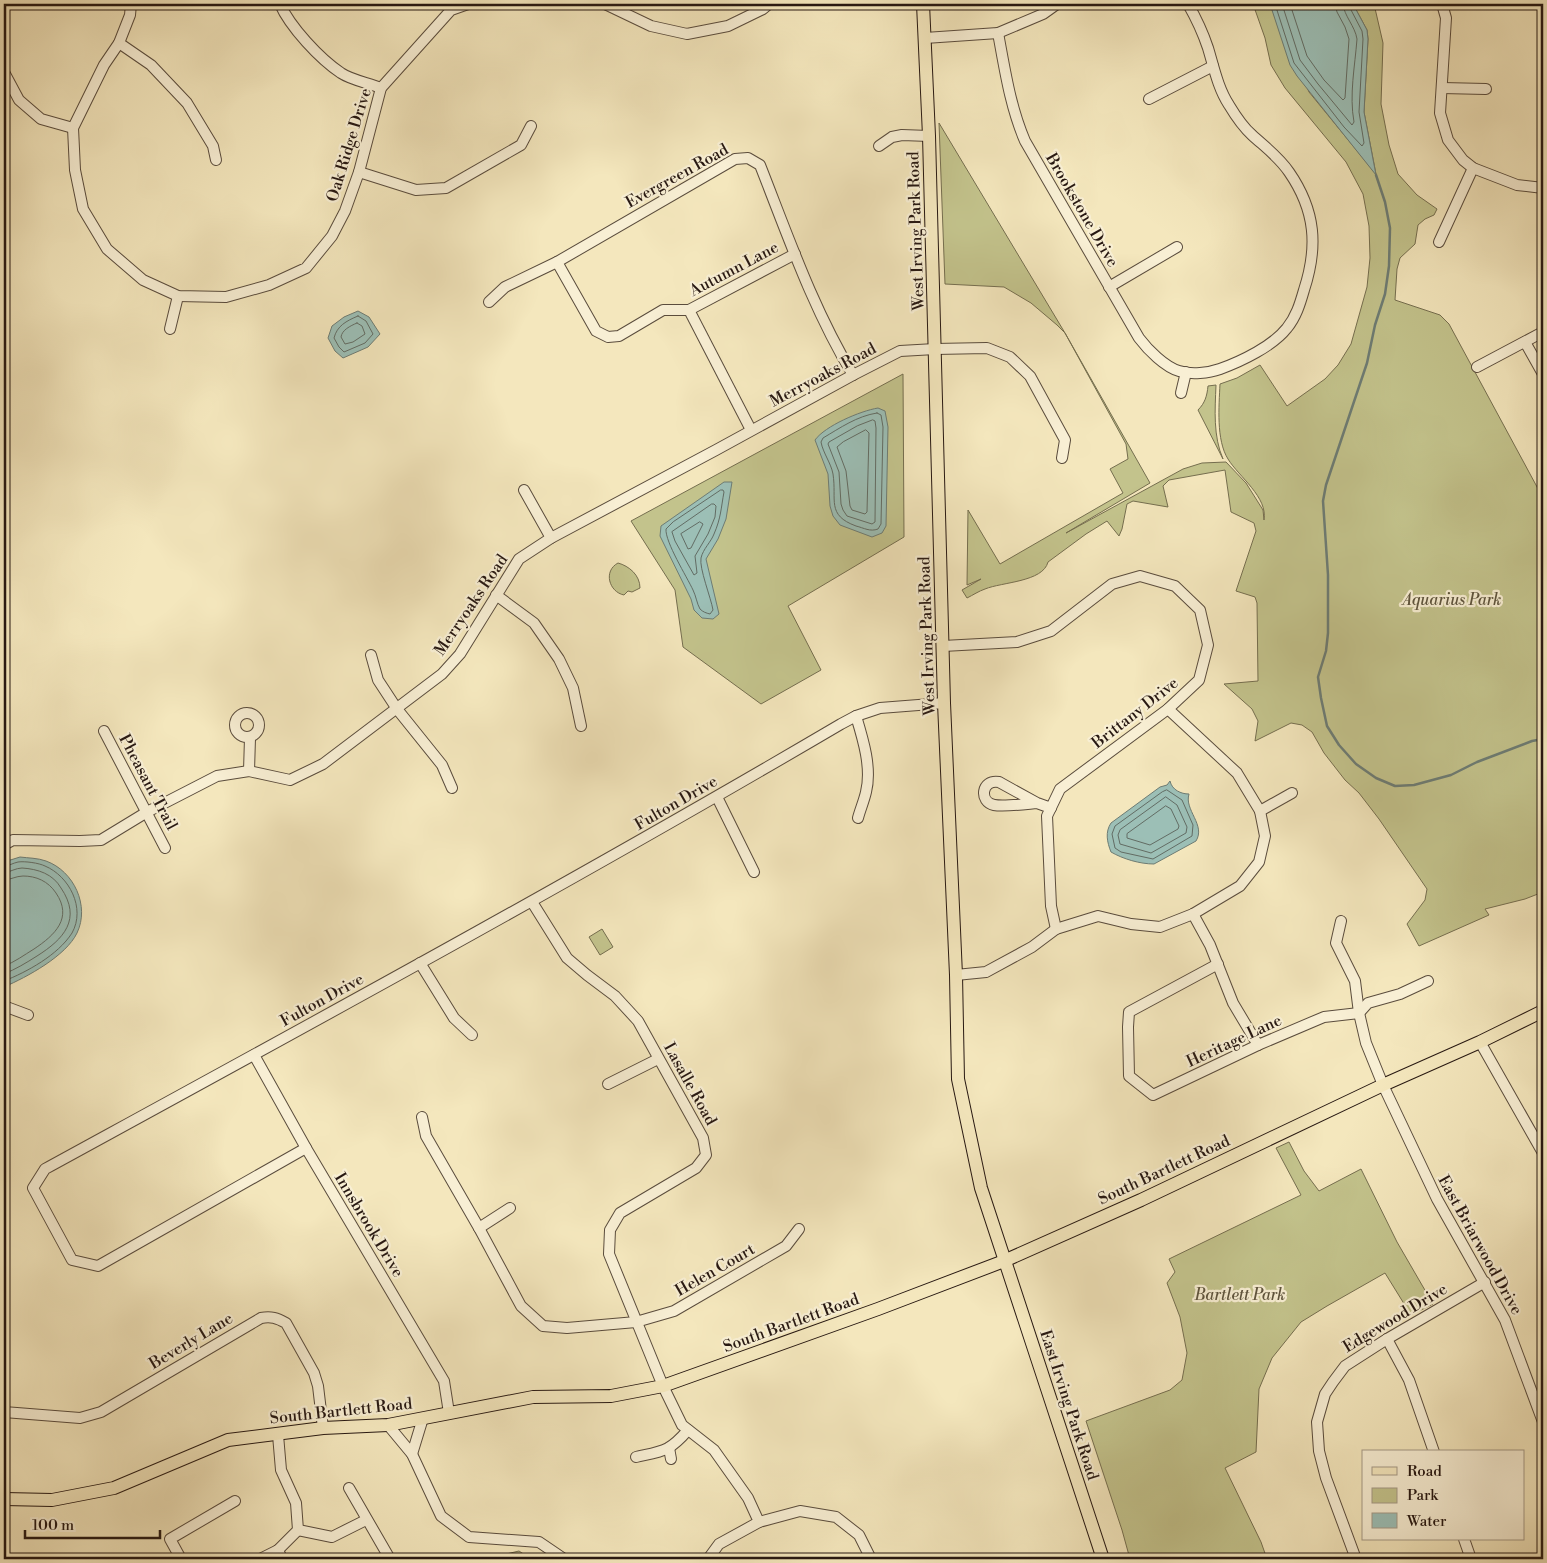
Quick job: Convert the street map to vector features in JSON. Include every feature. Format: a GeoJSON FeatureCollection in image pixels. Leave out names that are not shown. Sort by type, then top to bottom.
{"type":"FeatureCollection","features":[{"type":"Feature","properties":{"kind":"main road","name":"West Irving Park Road"},"geometry":{"type":"LineString","coordinates":[[923,4],[929,136],[944,702],[956,975],[958,1079],[981,1188],[1004,1261]]}},
{"type":"Feature","properties":{"kind":"main road","name":"South Bartlett Road"},"geometry":{"type":"LineString","coordinates":[[4,1499],[52,1500],[114,1488],[228,1440],[323,1428],[388,1425],[533,1397],[611,1396],[663,1386],[878,1309],[1004,1261],[1141,1200],[1543,1011]]}},
{"type":"Feature","properties":{"kind":"main road","name":"East Irving Park Road"},"geometry":{"type":"LineString","coordinates":[[1004,1261],[1102,1559]]}},
{"type":"Feature","properties":{"kind":"street","name":"Oak Ridge Drive"},"geometry":{"type":"LineString","coordinates":[[131,4],[130,15],[119,43],[104,65],[73,128],[75,170],[83,209],[107,249],[143,280],[178,296],[226,297],[269,285],[306,268],[332,236],[345,211],[359,172],[381,88],[449,7],[468,4]]}},
{"type":"Feature","properties":{"kind":"street"},"geometry":{"type":"LineString","coordinates":[[280,4],[310,46],[342,74],[381,88]]}},
{"type":"Feature","properties":{"kind":"street"},"geometry":{"type":"LineString","coordinates":[[605,4],[651,26],[687,34],[728,26],[769,4]]}},
{"type":"Feature","properties":{"kind":"street"},"geometry":{"type":"LineString","coordinates":[[925,38],[998,33],[1043,14],[1058,4]]}},
{"type":"Feature","properties":{"kind":"street","name":"Brookstone Drive"},"geometry":{"type":"LineString","coordinates":[[998,33],[1010,99],[1022,134],[1146,348],[1179,371],[1195,373],[1219,370],[1245,358],[1274,340],[1287,329],[1299,308],[1310,272],[1314,235],[1306,204],[1290,173],[1277,156],[1250,134],[1233,111],[1218,84],[1202,33],[1188,4]]}},
{"type":"Feature","properties":{"kind":"street"},"geometry":{"type":"LineString","coordinates":[[1442,4],[1446,18],[1440,113],[1448,140],[1459,156],[1473,168],[1517,185],[1543,188]]}},
{"type":"Feature","properties":{"kind":"street"},"geometry":{"type":"LineString","coordinates":[[119,43],[151,65],[187,103],[213,146],[216,160]]}},
{"type":"Feature","properties":{"kind":"street"},"geometry":{"type":"LineString","coordinates":[[1149,99],[1213,66]]}},
{"type":"Feature","properties":{"kind":"street"},"geometry":{"type":"LineString","coordinates":[[4,72],[19,100],[42,119],[73,128]]}},
{"type":"Feature","properties":{"kind":"street"},"geometry":{"type":"LineString","coordinates":[[1442,88],[1486,89]]}},
{"type":"Feature","properties":{"kind":"street"},"geometry":{"type":"LineString","coordinates":[[359,172],[416,190],[446,188],[521,146],[531,126]]}},
{"type":"Feature","properties":{"kind":"street"},"geometry":{"type":"LineString","coordinates":[[879,146],[892,137],[902,135],[929,136]]}},
{"type":"Feature","properties":{"kind":"street","name":"Evergreen Road"},"geometry":{"type":"LineString","coordinates":[[489,302],[505,287],[557,262],[734,159],[748,158],[760,164],[795,254],[835,345],[853,375]]}},
{"type":"Feature","properties":{"kind":"street"},"geometry":{"type":"LineString","coordinates":[[1439,242],[1473,168]]}},
{"type":"Feature","properties":{"kind":"street"},"geometry":{"type":"LineString","coordinates":[[1109,287],[1177,247]]}},
{"type":"Feature","properties":{"kind":"street","name":"Autumn Lane"},"geometry":{"type":"LineString","coordinates":[[557,262],[596,331],[608,337],[619,336],[663,310],[689,310],[795,254]]}},
{"type":"Feature","properties":{"kind":"street"},"geometry":{"type":"LineString","coordinates":[[170,329],[178,296]]}},
{"type":"Feature","properties":{"kind":"street"},"geometry":{"type":"LineString","coordinates":[[689,310],[751,430]]}},
{"type":"Feature","properties":{"kind":"street"},"geometry":{"type":"LineString","coordinates":[[1477,367],[1543,332]]}},
{"type":"Feature","properties":{"kind":"street"},"geometry":{"type":"LineString","coordinates":[[1525,342],[1543,374]]}},
{"type":"Feature","properties":{"kind":"street","name":"Merryoaks Road"},"geometry":{"type":"LineString","coordinates":[[4,845],[13,840],[101,840],[147,812],[217,776],[249,771],[290,780],[322,764],[442,674],[460,654],[519,559],[551,538],[900,351],[988,348],[1010,357],[1030,376],[1065,440],[1062,458]]}},
{"type":"Feature","properties":{"kind":"street"},"geometry":{"type":"LineString","coordinates":[[1181,393],[1186,372]]}},
{"type":"Feature","properties":{"kind":"street"},"geometry":{"type":"LineString","coordinates":[[524,490],[551,538]]}},
{"type":"Feature","properties":{"kind":"street","name":"Brittany Drive"},"geometry":{"type":"LineString","coordinates":[[943,646],[1017,642],[1051,631],[1112,584],[1140,576],[1175,586],[1200,610],[1208,645],[1199,680],[1168,710],[1060,789],[1047,816],[1050,906],[1056,929]]}},
{"type":"Feature","properties":{"kind":"street"},"geometry":{"type":"LineString","coordinates":[[496,595],[534,624],[559,659],[573,688],[581,726]]}},
{"type":"Feature","properties":{"kind":"street"},"geometry":{"type":"LineString","coordinates":[[371,655],[378,680],[397,709],[442,766],[452,788]]}},
{"type":"Feature","properties":{"kind":"street","name":"Fulton Drive"},"geometry":{"type":"LineString","coordinates":[[306,1148],[98,1266],[72,1260],[33,1188],[45,1169],[532,902],[856,716],[880,708],[944,702]]}},
{"type":"Feature","properties":{"kind":"street"},"geometry":{"type":"LineString","coordinates":[[956,975],[986,972],[1032,947],[1056,929],[1098,916],[1131,924],[1160,927],[1193,914],[1240,886],[1259,862],[1265,836],[1260,811],[1237,773],[1168,710]]}},
{"type":"Feature","properties":{"kind":"street"},"geometry":{"type":"LineString","coordinates":[[856,716],[863,738],[868,780],[858,818]]}},
{"type":"Feature","properties":{"kind":"street","name":"Pheasant Trail"},"geometry":{"type":"LineString","coordinates":[[104,731],[165,848]]}},
{"type":"Feature","properties":{"kind":"street"},"geometry":{"type":"LineString","coordinates":[[249,771],[250,738]]}},
{"type":"Feature","properties":{"kind":"street"},"geometry":{"type":"LineString","coordinates":[[1037,803],[994,805],[987,801],[984,792],[990,782],[999,782],[1037,803],[1051,808]]}},
{"type":"Feature","properties":{"kind":"street"},"geometry":{"type":"LineString","coordinates":[[1260,811],[1292,793]]}},
{"type":"Feature","properties":{"kind":"street"},"geometry":{"type":"LineString","coordinates":[[718,796],[754,872]]}},
{"type":"Feature","properties":{"kind":"street","name":"Lasalle Road"},"geometry":{"type":"LineString","coordinates":[[532,902],[566,958],[615,996],[638,1021],[703,1138],[706,1155],[696,1168],[620,1212],[610,1230],[609,1254],[663,1386],[682,1425],[714,1450],[748,1498],[759,1522]]}},
{"type":"Feature","properties":{"kind":"street"},"geometry":{"type":"LineString","coordinates":[[1193,914],[1210,945],[1233,1004],[1258,1045]]}},
{"type":"Feature","properties":{"kind":"street","name":"East Briarwood Drive"},"geometry":{"type":"LineString","coordinates":[[1341,921],[1336,943],[1355,981],[1358,1013],[1366,1043],[1383,1085],[1437,1199],[1509,1328],[1543,1422]]}},
{"type":"Feature","properties":{"kind":"street"},"geometry":{"type":"LineString","coordinates":[[420,962],[454,1018],[472,1035]]}},
{"type":"Feature","properties":{"kind":"street","name":"Heritage Lane"},"geometry":{"type":"LineString","coordinates":[[1218,964],[1129,1012],[1130,1076],[1153,1095],[1258,1045],[1324,1017],[1358,1013]]}},
{"type":"Feature","properties":{"kind":"street"},"geometry":{"type":"LineString","coordinates":[[1358,1013],[1368,1003],[1400,994],[1428,981]]}},
{"type":"Feature","properties":{"kind":"street"},"geometry":{"type":"LineString","coordinates":[[4,1006],[28,1015]]}},
{"type":"Feature","properties":{"kind":"street"},"geometry":{"type":"LineString","coordinates":[[1480,1042],[1543,1153]]}},
{"type":"Feature","properties":{"kind":"street","name":"Innsbrook Drive"},"geometry":{"type":"LineString","coordinates":[[254,1055],[306,1148],[444,1381],[449,1413]]}},
{"type":"Feature","properties":{"kind":"street"},"geometry":{"type":"LineString","coordinates":[[608,1084],[658,1059]]}},
{"type":"Feature","properties":{"kind":"street","name":"Helen Court"},"geometry":{"type":"LineString","coordinates":[[422,1118],[426,1136],[521,1306],[543,1326],[567,1328],[636,1322],[674,1311],[786,1246],[799,1229]]}},
{"type":"Feature","properties":{"kind":"street"},"geometry":{"type":"LineString","coordinates":[[479,1228],[510,1208]]}},
{"type":"Feature","properties":{"kind":"street","name":"Edgewood Drive"},"geometry":{"type":"LineString","coordinates":[[1356,1559],[1321,1464],[1317,1438],[1317,1422],[1325,1394],[1345,1366],[1387,1339],[1485,1282]]}},
{"type":"Feature","properties":{"kind":"street","name":"Beverly Lane"},"geometry":{"type":"LineString","coordinates":[[4,1412],[80,1418],[101,1412],[261,1318],[269,1317],[278,1319],[286,1324],[314,1373],[318,1386],[323,1428]]}},
{"type":"Feature","properties":{"kind":"street"},"geometry":{"type":"LineString","coordinates":[[1387,1339],[1409,1380],[1433,1450]]}},
{"type":"Feature","properties":{"kind":"street"},"geometry":{"type":"LineString","coordinates":[[412,1454],[423,1418]]}},
{"type":"Feature","properties":{"kind":"street"},"geometry":{"type":"LineString","coordinates":[[388,1425],[412,1454],[441,1516],[469,1537],[539,1542],[564,1559]]}},
{"type":"Feature","properties":{"kind":"street"},"geometry":{"type":"LineString","coordinates":[[642,1459],[664,1451],[670,1454],[688,1430]]}},
{"type":"Feature","properties":{"kind":"street"},"geometry":{"type":"LineString","coordinates":[[260,1559],[280,1555],[298,1530],[296,1503],[281,1470],[278,1434]]}},
{"type":"Feature","properties":{"kind":"street"},"geometry":{"type":"LineString","coordinates":[[349,1488],[390,1559]]}},
{"type":"Feature","properties":{"kind":"street"},"geometry":{"type":"LineString","coordinates":[[181,1559],[170,1538],[236,1501]]}},
{"type":"Feature","properties":{"kind":"street"},"geometry":{"type":"LineString","coordinates":[[708,1559],[719,1544],[759,1522],[800,1511],[836,1517],[858,1535],[872,1559]]}},
{"type":"Feature","properties":{"kind":"street"},"geometry":{"type":"LineString","coordinates":[[298,1530],[332,1537],[366,1520]]}},
{"type":"Feature","properties":{"kind":"street"},"geometry":{"type":"LineString","coordinates":[[1464,1540],[1471,1559]]}},
{"type":"Feature","properties":{"kind":"green space","name":"Aquarius Park"},"geometry":{"type":"Polygon","coordinates":[[[1253,4],[1270,4],[1309,92],[1376,174],[1364,112],[1367,30],[1353,4],[1374,4],[1383,43],[1381,104],[1389,145],[1398,174],[1417,195],[1437,209],[1434,215],[1418,225],[1415,244],[1400,258],[1397,269],[1395,300],[1440,315],[1449,324],[1543,498],[1543,892],[1525,899],[1485,909],[1489,915],[1419,946],[1407,924],[1425,900],[1427,889],[1379,819],[1324,753],[1312,732],[1302,725],[1291,723],[1255,741],[1258,721],[1252,709],[1224,684],[1258,681],[1257,603],[1255,597],[1236,591],[1256,531],[1254,523],[1231,512],[1225,470],[1169,480],[1163,486],[1168,507],[1133,501],[1127,504],[1119,536],[1107,521],[1048,562],[1045,569],[1038,574],[985,589],[967,598],[962,590],[981,579],[967,585],[968,510],[1000,564],[1123,493],[1110,469],[1128,459],[1126,444],[1065,333],[1150,483],[1066,533],[1183,469],[1202,463],[1226,462],[1246,483],[1263,510],[1264,520],[1264,512],[1262,503],[1233,466],[1224,451],[1219,423],[1220,384],[1237,378],[1260,365],[1287,406],[1325,379],[1338,365],[1351,344],[1367,287],[1370,258],[1369,226],[1363,194],[1346,162],[1285,88],[1271,65],[1265,38],[1253,4]]]}},
{"type":"Feature","properties":{"kind":"green space"},"geometry":{"type":"Polygon","coordinates":[[[939,123],[1065,333],[1031,303],[1004,287],[945,284],[939,123]]]}},
{"type":"Feature","properties":{"kind":"green space"},"geometry":{"type":"Polygon","coordinates":[[[903,374],[904,537],[788,606],[821,670],[761,704],[683,647],[675,590],[631,521],[903,374]]]}},
{"type":"Feature","properties":{"kind":"green space"},"geometry":{"type":"Polygon","coordinates":[[[1216,385],[1216,432],[1223,459],[1198,410],[1205,399],[1208,386],[1216,385]]]}},
{"type":"Feature","properties":{"kind":"green space"},"geometry":{"type":"Polygon","coordinates":[[[618,563],[626,566],[636,575],[640,588],[632,592],[628,591],[624,595],[615,590],[609,576],[610,571],[618,563]]]}},
{"type":"Feature","properties":{"kind":"green space"},"geometry":{"type":"Polygon","coordinates":[[[602,929],[613,947],[600,955],[589,937],[602,929]]]}},
{"type":"Feature","properties":{"kind":"green space","name":"Bartlett Park"},"geometry":{"type":"Polygon","coordinates":[[[1289,1142],[1304,1171],[1319,1191],[1361,1169],[1397,1242],[1433,1304],[1411,1315],[1385,1273],[1301,1322],[1272,1358],[1259,1389],[1256,1452],[1225,1468],[1261,1542],[1267,1559],[1130,1559],[1086,1421],[1170,1390],[1182,1380],[1187,1353],[1180,1317],[1167,1283],[1175,1272],[1169,1259],[1301,1195],[1276,1148],[1289,1142]]]}},
{"type":"Feature","properties":{"kind":"green space"},"geometry":{"type":"Polygon","coordinates":[[[519,1551],[531,1559],[485,1559],[519,1551]]]}},
{"type":"Feature","properties":{"kind":"water"},"geometry":{"type":"Polygon","coordinates":[[[1270,4],[1353,4],[1367,30],[1364,112],[1376,175],[1290,65],[1270,4]]]}},
{"type":"Feature","properties":{"kind":"water"},"geometry":{"type":"Polygon","coordinates":[[[358,311],[369,317],[380,334],[368,347],[343,358],[335,351],[328,338],[332,326],[344,317],[358,311]]]}},
{"type":"Feature","properties":{"kind":"water"},"geometry":{"type":"Polygon","coordinates":[[[878,408],[885,411],[888,427],[886,526],[882,533],[872,537],[840,525],[833,516],[830,506],[828,474],[815,440],[844,420],[862,412],[878,408]]]}},
{"type":"Feature","properties":{"kind":"water"},"geometry":{"type":"Polygon","coordinates":[[[724,482],[732,482],[726,519],[718,539],[706,559],[719,614],[713,619],[702,618],[694,610],[691,599],[660,536],[661,526],[724,482]]]}},
{"type":"Feature","properties":{"kind":"water"},"geometry":{"type":"Polygon","coordinates":[[[1170,781],[1177,791],[1189,794],[1189,806],[1198,829],[1196,841],[1154,864],[1132,861],[1111,852],[1107,837],[1111,823],[1160,787],[1167,785],[1170,781]]]}},
{"type":"Feature","properties":{"kind":"water"},"geometry":{"type":"Polygon","coordinates":[[[20,857],[46,861],[56,866],[72,881],[80,901],[81,923],[72,942],[55,958],[24,978],[4,987],[4,862],[20,857]]]}},
{"type":"Feature","properties":{"kind":"waterway"},"geometry":{"type":"LineString","coordinates":[[1376,175],[1385,202],[1390,228],[1389,266],[1385,294],[1375,325],[1367,363],[1326,485],[1323,501],[1328,575],[1328,633],[1326,651],[1318,677],[1327,726],[1339,745],[1356,764],[1376,778],[1395,786],[1414,785],[1451,775],[1477,762],[1532,741],[1543,739]]}}]}
